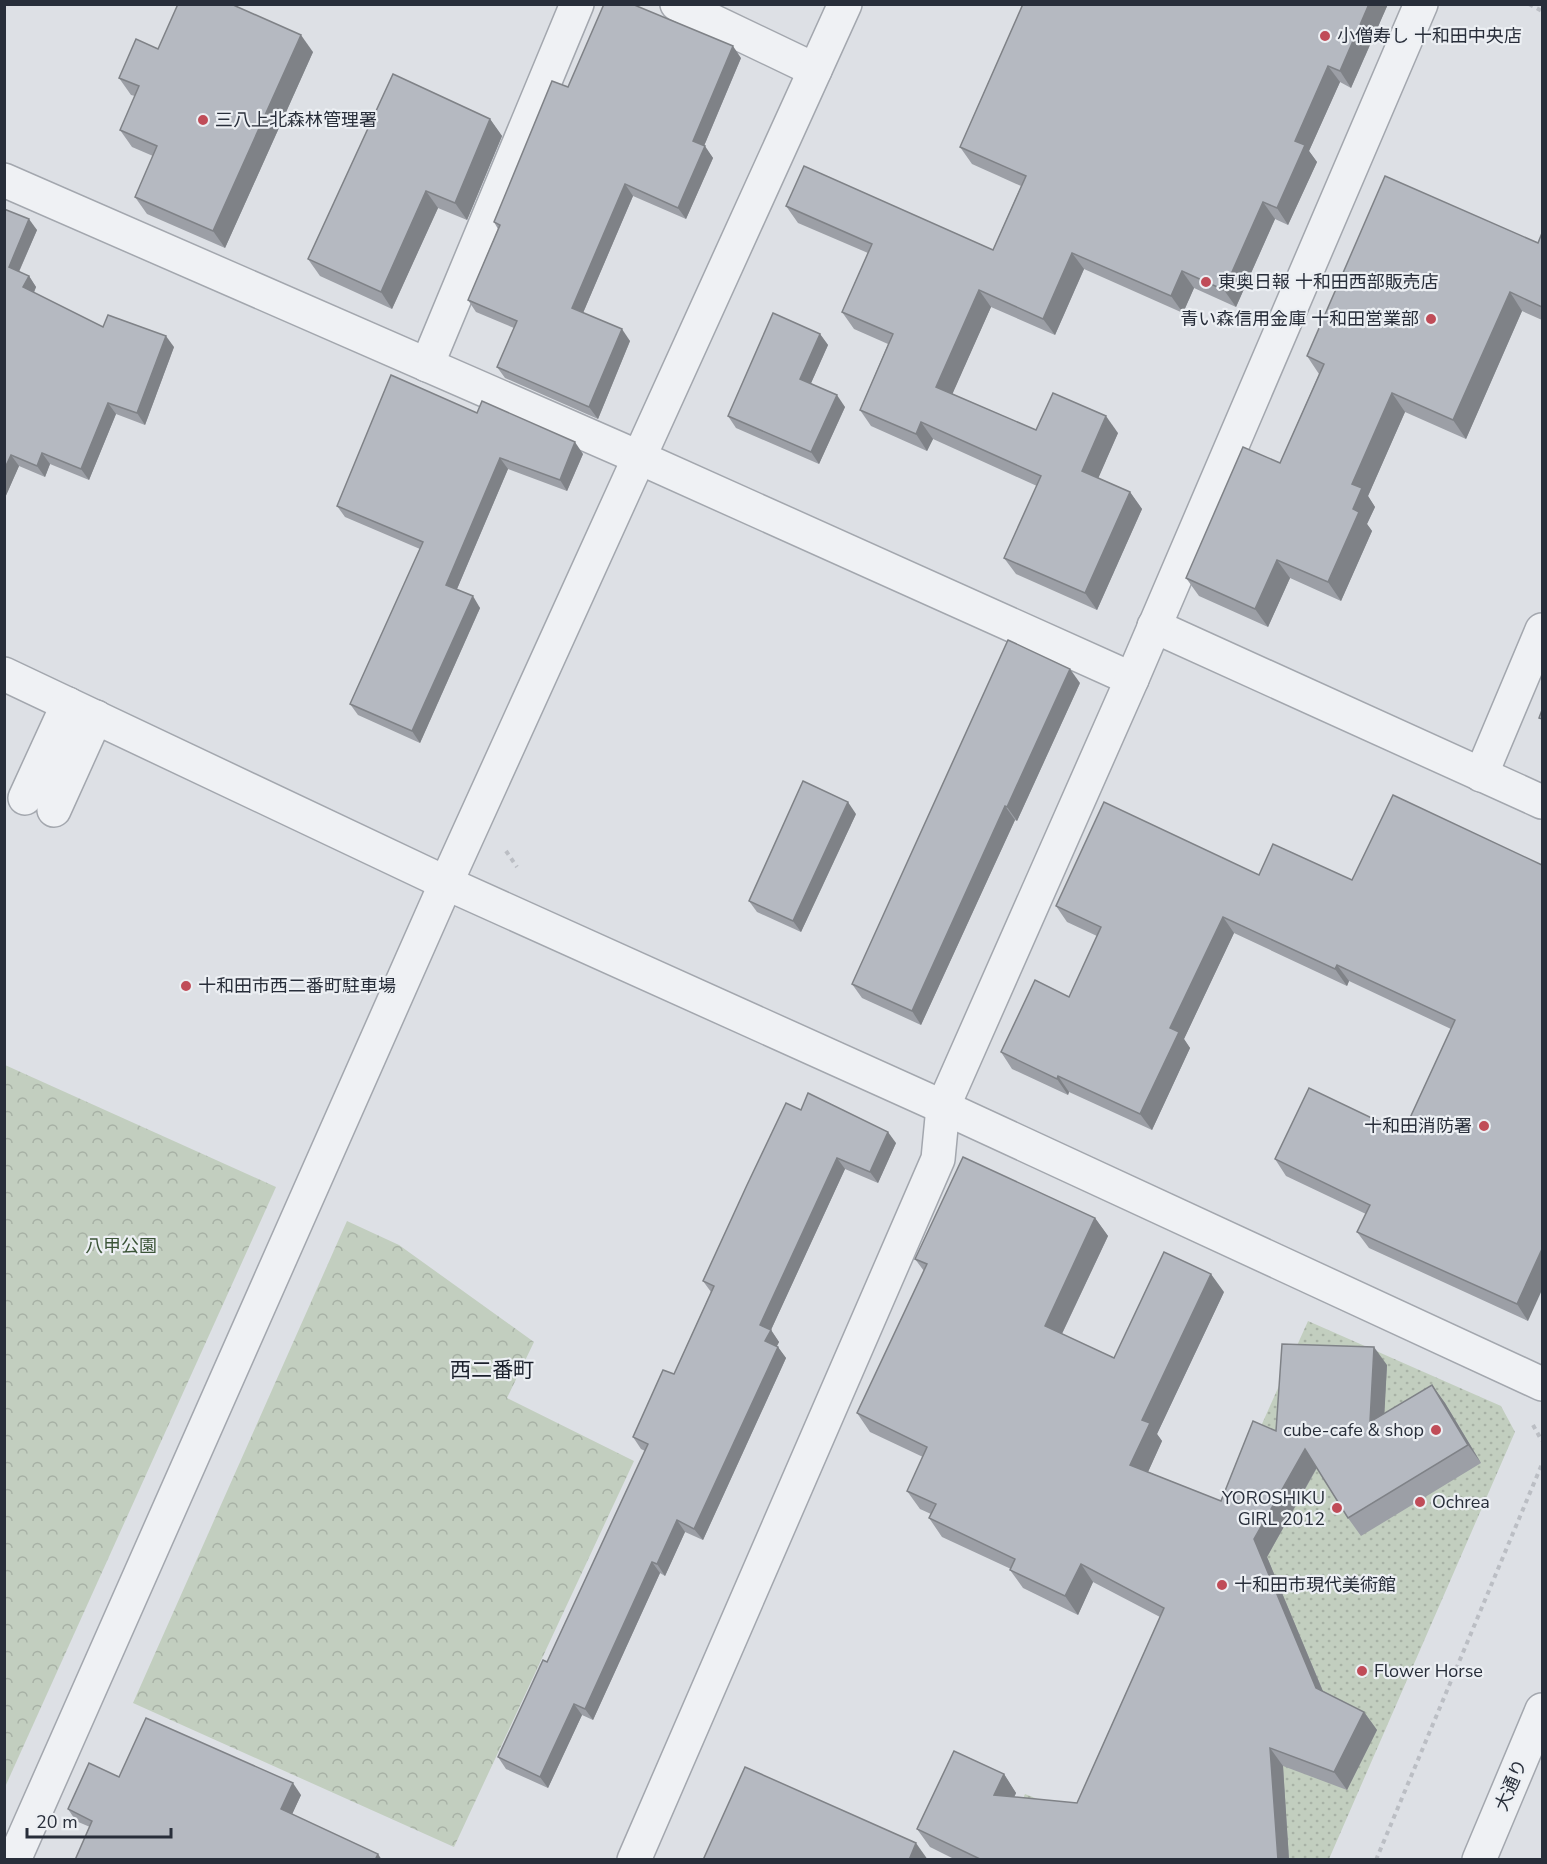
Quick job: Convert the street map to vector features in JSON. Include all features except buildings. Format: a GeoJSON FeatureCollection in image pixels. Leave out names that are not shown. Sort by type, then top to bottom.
{"type":"FeatureCollection","features":[{"type":"Feature","properties":{"kind":"street"},"geometry":{"type":"LineString","coordinates":[[428,365],[577,4]]}},
{"type":"Feature","properties":{"kind":"street"},"geometry":{"type":"LineString","coordinates":[[677,4],[815,70]]}},
{"type":"Feature","properties":{"kind":"street"},"geometry":{"type":"LineString","coordinates":[[14,1860],[446,883],[844,4]]}},
{"type":"Feature","properties":{"kind":"street"},"geometry":{"type":"LineString","coordinates":[[634,1860],[938,1159],[943,1107],[1132,679],[1421,4]]}},
{"type":"Feature","properties":{"kind":"street"},"geometry":{"type":"LineString","coordinates":[[4,180],[638,457],[1132,679]]}},
{"type":"Feature","properties":{"kind":"street"},"geometry":{"type":"LineString","coordinates":[[1154,626],[1542,802]]}},
{"type":"Feature","properties":{"kind":"street"},"geometry":{"type":"LineString","coordinates":[[1481,775],[1542,630]]}},
{"type":"Feature","properties":{"kind":"street"},"geometry":{"type":"LineString","coordinates":[[4,674],[446,883],[943,1107],[1542,1383]]}},
{"type":"Feature","properties":{"kind":"street"},"geometry":{"type":"LineString","coordinates":[[25,798],[82,710]]}},
{"type":"Feature","properties":{"kind":"street"},"geometry":{"type":"LineString","coordinates":[[54,810],[82,710]]}},
{"type":"Feature","properties":{"kind":"street","name":"大通り"},"geometry":{"type":"LineString","coordinates":[[1479,1860],[1542,1710]]}},
{"type":"Feature","properties":{"kind":"path"},"geometry":{"type":"LineString","coordinates":[[1529,4],[1542,11]]}},
{"type":"Feature","properties":{"kind":"path"},"geometry":{"type":"LineString","coordinates":[[501,844],[516,867],[527,872]]}},
{"type":"Feature","properties":{"kind":"path"},"geometry":{"type":"LineString","coordinates":[[1528,1416],[1542,1441]]}},
{"type":"Feature","properties":{"kind":"path"},"geometry":{"type":"LineString","coordinates":[[1376,1860],[1542,1464]]}},
{"type":"Feature","properties":{"kind":"green space","name":"八甲公園"},"geometry":{"type":"Polygon","coordinates":[[[5,1065],[276,1187],[5,1787],[5,1065]]]}},
{"type":"Feature","properties":{"kind":"green space"},"geometry":{"type":"Polygon","coordinates":[[[347,1221],[399,1245],[534,1342],[507,1398],[634,1461],[454,1847],[133,1703],[347,1221]]]}},
{"type":"Feature","properties":{"kind":"green space"},"geometry":{"type":"Polygon","coordinates":[[[1308,1321],[1501,1406],[1515,1432],[1329,1859],[995,1860],[1025,1794],[1086,1818],[1308,1321]]]}},
{"type":"Feature","properties":{"kind":"place","name":"小僧寿し 十和田中央店"},"geometry":{"type":"Point","coordinates":[1325,36]}},
{"type":"Feature","properties":{"kind":"place","name":"三八上北森林管理署"},"geometry":{"type":"Point","coordinates":[203,120]}},
{"type":"Feature","properties":{"kind":"place","name":"東奥日報 十和田西部販売店"},"geometry":{"type":"Point","coordinates":[1206,282]}},
{"type":"Feature","properties":{"kind":"place","name":"青い森信用金庫 十和田営業部"},"geometry":{"type":"Point","coordinates":[1431,319]}},
{"type":"Feature","properties":{"kind":"place","name":"十和田市西二番町駐車場"},"geometry":{"type":"Point","coordinates":[186,986]}},
{"type":"Feature","properties":{"kind":"place","name":"十和田消防署"},"geometry":{"type":"Point","coordinates":[1484,1126]}},
{"type":"Feature","properties":{"kind":"place","name":"cube-cafe & shop"},"geometry":{"type":"Point","coordinates":[1436,1430]}},
{"type":"Feature","properties":{"kind":"place","name":"Ochrea"},"geometry":{"type":"Point","coordinates":[1420,1502]}},
{"type":"Feature","properties":{"kind":"place","name":"YOROSHIKU GIRL 2012"},"geometry":{"type":"Point","coordinates":[1337,1508]}},
{"type":"Feature","properties":{"kind":"place","name":"十和田市現代美術館"},"geometry":{"type":"Point","coordinates":[1222,1585]}},
{"type":"Feature","properties":{"kind":"place","name":"Flower Horse"},"geometry":{"type":"Point","coordinates":[1362,1671]}},
{"type":"Feature","properties":{"kind":"district","name":"西二番町"},"geometry":{"type":"Point","coordinates":[492,1370]}}]}
